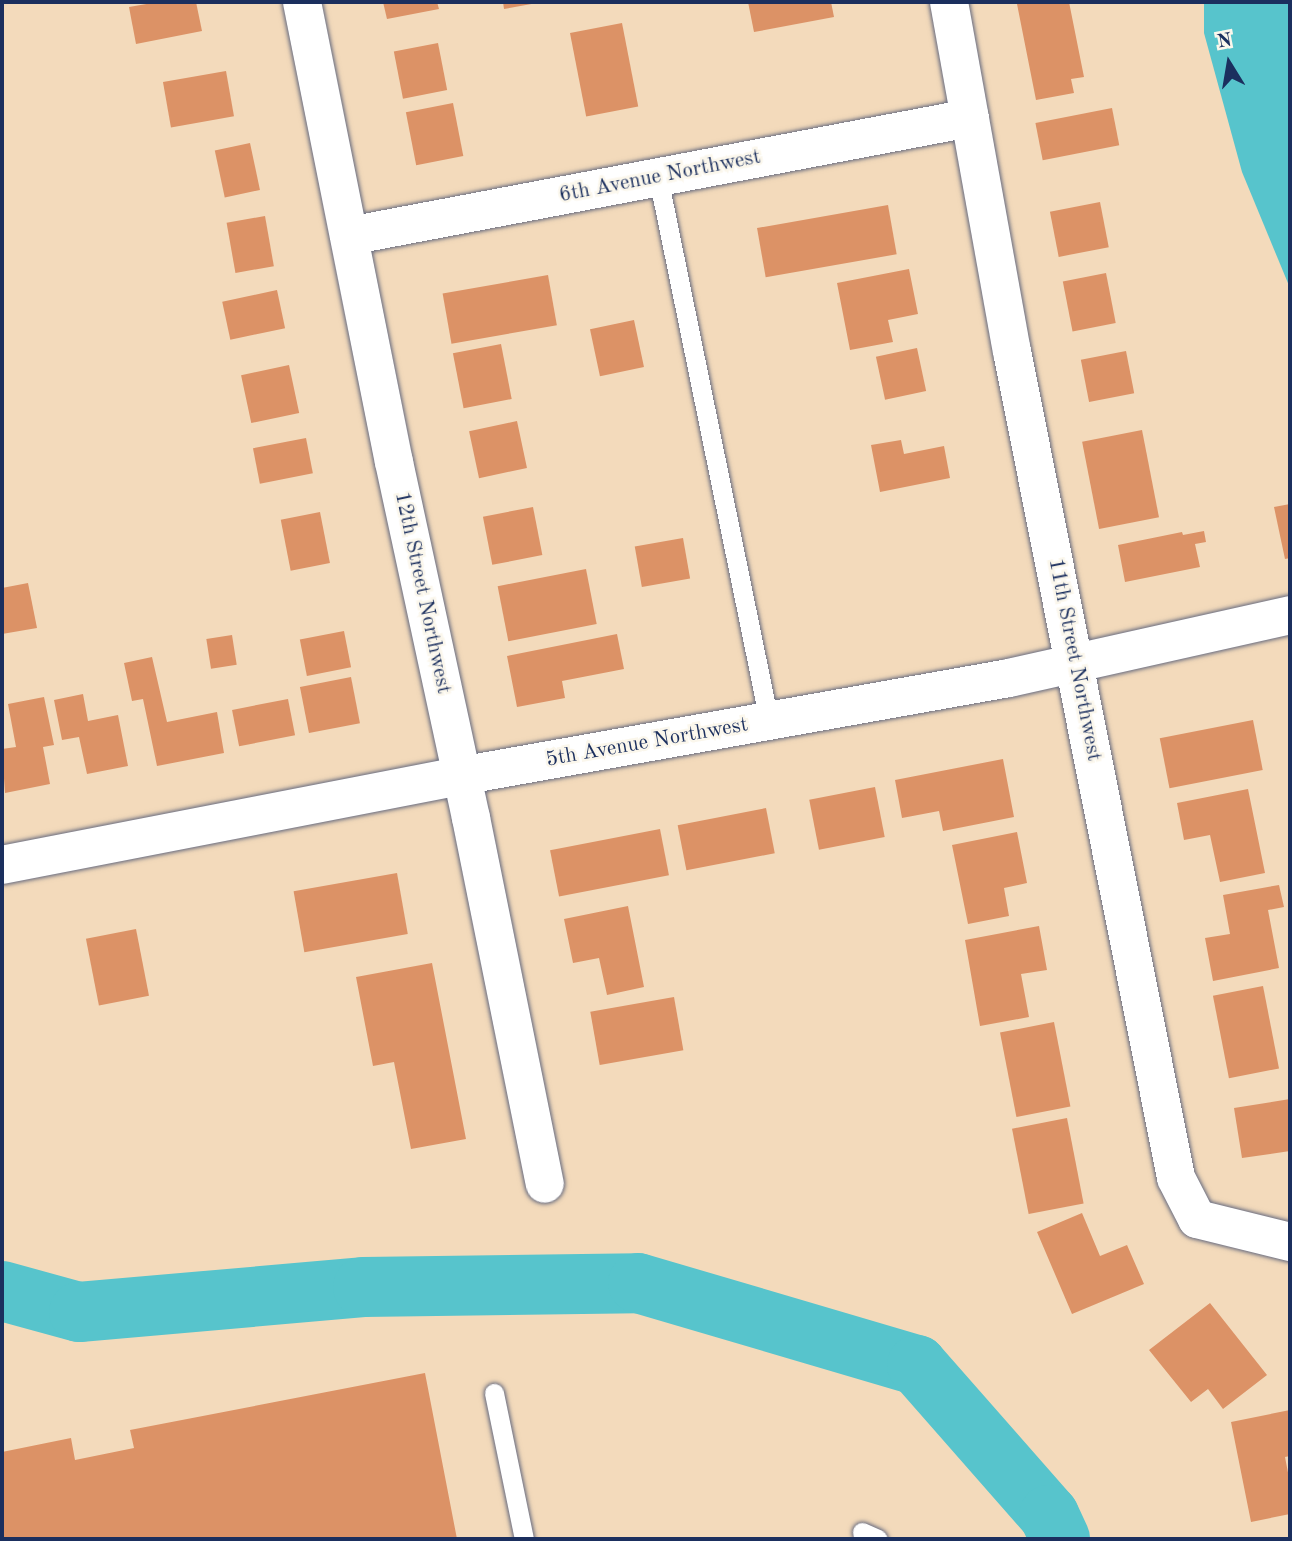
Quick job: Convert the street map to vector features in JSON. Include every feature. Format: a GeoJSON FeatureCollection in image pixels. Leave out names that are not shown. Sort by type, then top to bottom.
{"type":"FeatureCollection","features":[{"type":"Feature","properties":{"kind":"street","name":"12th Street Northwest"},"geometry":{"type":"LineString","coordinates":[[302,2],[545,1184]]}},
{"type":"Feature","properties":{"kind":"street","name":"11th Street Northwest"},"geometry":{"type":"LineString","coordinates":[[949,2],[1074,663],[1176,1178],[1197,1219],[1290,1242]]}},
{"type":"Feature","properties":{"kind":"street","name":"6th Avenue Northwest"},"geometry":{"type":"LineString","coordinates":[[349,236],[970,118]]}},
{"type":"Feature","properties":{"kind":"street","name":"5th Avenue Northwest"},"geometry":{"type":"LineString","coordinates":[[2,865],[460,776],[1074,663],[1290,615]]}},
{"type":"Feature","properties":{"kind":"lane"},"geometry":{"type":"LineString","coordinates":[[658,177],[769,721]]}},
{"type":"Feature","properties":{"kind":"lane"},"geometry":{"type":"LineString","coordinates":[[494,1393],[524,1539]]}},
{"type":"Feature","properties":{"kind":"water"},"geometry":{"type":"Polygon","coordinates":[[[1204,2],[1290,2],[1290,288],[1242,172],[1204,33],[1204,2]]]}},
{"type":"Feature","properties":{"kind":"building"},"geometry":{"type":"Polygon","coordinates":[[[158,2],[196,2],[202,31],[136,44],[129,7],[158,2]]]}},
{"type":"Feature","properties":{"kind":"building"},"geometry":{"type":"Polygon","coordinates":[[[383,2],[437,2],[439,9],[387,19],[383,2]]]}},
{"type":"Feature","properties":{"kind":"building"},"geometry":{"type":"Polygon","coordinates":[[[503,2],[537,2],[537,3],[504,9],[503,2]]]}},
{"type":"Feature","properties":{"kind":"building"},"geometry":{"type":"Polygon","coordinates":[[[748,2],[831,2],[834,17],[754,32],[748,2]]]}},
{"type":"Feature","properties":{"kind":"building"},"geometry":{"type":"Polygon","coordinates":[[[1069,2],[1084,77],[1071,79],[1074,93],[1036,100],[1017,4],[1069,2]]]}},
{"type":"Feature","properties":{"kind":"building"},"geometry":{"type":"Polygon","coordinates":[[[622,23],[638,106],[586,117],[570,33],[622,23]]]}},
{"type":"Feature","properties":{"kind":"building"},"geometry":{"type":"Polygon","coordinates":[[[438,43],[447,90],[403,99],[394,52],[438,43]]]}},
{"type":"Feature","properties":{"kind":"building"},"geometry":{"type":"Polygon","coordinates":[[[226,71],[234,116],[171,127],[163,82],[226,71]]]}},
{"type":"Feature","properties":{"kind":"building"},"geometry":{"type":"Polygon","coordinates":[[[453,103],[463,156],[416,165],[406,112],[453,103]]]}},
{"type":"Feature","properties":{"kind":"building"},"geometry":{"type":"Polygon","coordinates":[[[1112,108],[1119,145],[1043,160],[1035,123],[1112,108]]]}},
{"type":"Feature","properties":{"kind":"building"},"geometry":{"type":"Polygon","coordinates":[[[250,143],[260,190],[225,197],[215,150],[250,143]]]}},
{"type":"Feature","properties":{"kind":"building"},"geometry":{"type":"Polygon","coordinates":[[[1100,202],[1109,247],[1059,257],[1050,212],[1100,202]]]}},
{"type":"Feature","properties":{"kind":"building"},"geometry":{"type":"Polygon","coordinates":[[[888,205],[897,254],[766,277],[757,228],[888,205]]]}},
{"type":"Feature","properties":{"kind":"building"},"geometry":{"type":"Polygon","coordinates":[[[265,216],[274,266],[235,273],[227,223],[265,216]]]}},
{"type":"Feature","properties":{"kind":"building"},"geometry":{"type":"Polygon","coordinates":[[[909,269],[918,314],[888,320],[893,342],[850,350],[837,283],[909,269]]]}},
{"type":"Feature","properties":{"kind":"building"},"geometry":{"type":"Polygon","coordinates":[[[1106,273],[1116,323],[1073,331],[1063,281],[1106,273]]]}},
{"type":"Feature","properties":{"kind":"building"},"geometry":{"type":"Polygon","coordinates":[[[548,275],[557,325],[451,344],[443,294],[548,275]]]}},
{"type":"Feature","properties":{"kind":"building"},"geometry":{"type":"Polygon","coordinates":[[[277,290],[285,328],[230,340],[222,302],[277,290]]]}},
{"type":"Feature","properties":{"kind":"building"},"geometry":{"type":"Polygon","coordinates":[[[634,320],[644,367],[600,376],[590,329],[634,320]]]}},
{"type":"Feature","properties":{"kind":"building"},"geometry":{"type":"Polygon","coordinates":[[[501,344],[512,399],[464,408],[453,353],[501,344]]]}},
{"type":"Feature","properties":{"kind":"building"},"geometry":{"type":"Polygon","coordinates":[[[917,348],[926,391],[885,400],[876,357],[917,348]]]}},
{"type":"Feature","properties":{"kind":"building"},"geometry":{"type":"Polygon","coordinates":[[[1126,351],[1134,393],[1089,402],[1081,360],[1126,351]]]}},
{"type":"Feature","properties":{"kind":"building"},"geometry":{"type":"Polygon","coordinates":[[[289,365],[299,413],[251,423],[241,375],[289,365]]]}},
{"type":"Feature","properties":{"kind":"building"},"geometry":{"type":"Polygon","coordinates":[[[517,421],[527,468],[479,478],[469,431],[517,421]]]}},
{"type":"Feature","properties":{"kind":"building"},"geometry":{"type":"Polygon","coordinates":[[[1142,430],[1159,517],[1099,529],[1082,442],[1142,430]]]}},
{"type":"Feature","properties":{"kind":"building"},"geometry":{"type":"Polygon","coordinates":[[[306,438],[313,473],[260,484],[253,448],[306,438]]]}},
{"type":"Feature","properties":{"kind":"building"},"geometry":{"type":"Polygon","coordinates":[[[901,440],[904,454],[944,446],[950,478],[880,492],[871,445],[901,440]]]}},
{"type":"Feature","properties":{"kind":"building"},"geometry":{"type":"Polygon","coordinates":[[[1290,504],[1290,558],[1285,559],[1274,507],[1290,504]]]}},
{"type":"Feature","properties":{"kind":"building"},"geometry":{"type":"Polygon","coordinates":[[[533,507],[542,555],[492,565],[483,517],[533,507]]]}},
{"type":"Feature","properties":{"kind":"building"},"geometry":{"type":"Polygon","coordinates":[[[320,512],[330,563],[291,571],[281,520],[320,512]]]}},
{"type":"Feature","properties":{"kind":"building"},"geometry":{"type":"Polygon","coordinates":[[[1204,531],[1206,542],[1195,544],[1200,567],[1125,582],[1118,545],[1182,532],[1183,535],[1204,531]]]}},
{"type":"Feature","properties":{"kind":"building"},"geometry":{"type":"Polygon","coordinates":[[[683,538],[690,578],[642,587],[635,547],[683,538]]]}},
{"type":"Feature","properties":{"kind":"building"},"geometry":{"type":"Polygon","coordinates":[[[586,569],[597,624],[508,641],[498,586],[586,569]]]}},
{"type":"Feature","properties":{"kind":"building"},"geometry":{"type":"Polygon","coordinates":[[[28,583],[37,628],[2,634],[2,588],[28,583]]]}},
{"type":"Feature","properties":{"kind":"building"},"geometry":{"type":"Polygon","coordinates":[[[344,631],[351,667],[307,676],[300,640],[344,631]]]}},
{"type":"Feature","properties":{"kind":"building"},"geometry":{"type":"Polygon","coordinates":[[[617,634],[624,669],[562,681],[565,698],[517,707],[507,656],[617,634]]]}},
{"type":"Feature","properties":{"kind":"building"},"geometry":{"type":"Polygon","coordinates":[[[232,635],[237,665],[211,669],[206,639],[232,635]]]}},
{"type":"Feature","properties":{"kind":"building"},"geometry":{"type":"Polygon","coordinates":[[[152,657],[167,722],[217,712],[224,753],[157,766],[143,699],[132,701],[124,663],[152,657]]]}},
{"type":"Feature","properties":{"kind":"building"},"geometry":{"type":"Polygon","coordinates":[[[351,677],[360,723],[309,733],[300,687],[351,677]]]}},
{"type":"Feature","properties":{"kind":"building"},"geometry":{"type":"Polygon","coordinates":[[[83,694],[88,721],[118,715],[128,766],[87,774],[79,737],[62,740],[54,700],[83,694]]]}},
{"type":"Feature","properties":{"kind":"building"},"geometry":{"type":"Polygon","coordinates":[[[44,697],[54,745],[43,747],[50,784],[5,793],[2,749],[16,747],[8,704],[44,697]]]}},
{"type":"Feature","properties":{"kind":"building"},"geometry":{"type":"Polygon","coordinates":[[[288,699],[295,735],[239,746],[232,710],[288,699]]]}},
{"type":"Feature","properties":{"kind":"building"},"geometry":{"type":"Polygon","coordinates":[[[1253,720],[1263,770],[1169,788],[1160,738],[1253,720]]]}},
{"type":"Feature","properties":{"kind":"building"},"geometry":{"type":"Polygon","coordinates":[[[1003,759],[1014,817],[943,831],[939,811],[902,818],[895,780],[1003,759]]]}},
{"type":"Feature","properties":{"kind":"building"},"geometry":{"type":"Polygon","coordinates":[[[875,787],[885,837],[819,850],[809,800],[875,787]]]}},
{"type":"Feature","properties":{"kind":"building"},"geometry":{"type":"Polygon","coordinates":[[[1248,789],[1265,873],[1220,882],[1210,835],[1184,840],[1177,803],[1248,789]]]}},
{"type":"Feature","properties":{"kind":"building"},"geometry":{"type":"Polygon","coordinates":[[[766,808],[775,853],[686,870],[678,825],[766,808]]]}},
{"type":"Feature","properties":{"kind":"building"},"geometry":{"type":"Polygon","coordinates":[[[660,829],[669,875],[559,897],[550,850],[660,829]]]}},
{"type":"Feature","properties":{"kind":"building"},"geometry":{"type":"Polygon","coordinates":[[[1017,832],[1027,883],[1004,888],[1009,916],[968,924],[952,845],[1017,832]]]}},
{"type":"Feature","properties":{"kind":"building"},"geometry":{"type":"Polygon","coordinates":[[[397,873],[408,934],[304,952],[294,891],[397,873]]]}},
{"type":"Feature","properties":{"kind":"building"},"geometry":{"type":"Polygon","coordinates":[[[1279,885],[1284,907],[1268,910],[1279,968],[1213,981],[1205,938],[1230,934],[1223,895],[1279,885]]]}},
{"type":"Feature","properties":{"kind":"building"},"geometry":{"type":"Polygon","coordinates":[[[628,906],[644,987],[607,995],[599,958],[573,963],[564,919],[628,906]]]}},
{"type":"Feature","properties":{"kind":"building"},"geometry":{"type":"Polygon","coordinates":[[[1039,926],[1047,970],[1021,974],[1029,1017],[980,1026],[965,940],[1039,926]]]}},
{"type":"Feature","properties":{"kind":"building"},"geometry":{"type":"Polygon","coordinates":[[[136,929],[149,996],[99,1005],[86,939],[136,929]]]}},
{"type":"Feature","properties":{"kind":"building"},"geometry":{"type":"Polygon","coordinates":[[[432,963],[466,1139],[411,1149],[394,1062],[373,1066],[356,977],[432,963]]]}},
{"type":"Feature","properties":{"kind":"building"},"geometry":{"type":"Polygon","coordinates":[[[1263,986],[1279,1068],[1229,1078],[1213,996],[1263,986]]]}},
{"type":"Feature","properties":{"kind":"building"},"geometry":{"type":"Polygon","coordinates":[[[674,997],[683,1050],[600,1065],[590,1012],[674,997]]]}},
{"type":"Feature","properties":{"kind":"building"},"geometry":{"type":"Polygon","coordinates":[[[1054,1022],[1070,1106],[1016,1117],[1000,1032],[1054,1022]]]}},
{"type":"Feature","properties":{"kind":"building"},"geometry":{"type":"Polygon","coordinates":[[[1290,1099],[1290,1151],[1242,1158],[1234,1108],[1290,1099]]]}},
{"type":"Feature","properties":{"kind":"building"},"geometry":{"type":"Polygon","coordinates":[[[1067,1118],[1084,1203],[1029,1214],[1012,1129],[1067,1118]]]}},
{"type":"Feature","properties":{"kind":"building"},"geometry":{"type":"Polygon","coordinates":[[[1082,1213],[1100,1256],[1127,1245],[1144,1284],[1072,1314],[1037,1232],[1082,1213]]]}},
{"type":"Feature","properties":{"kind":"building"},"geometry":{"type":"Polygon","coordinates":[[[1210,1303],[1267,1375],[1223,1409],[1208,1389],[1191,1402],[1149,1350],[1210,1303]]]}},
{"type":"Feature","properties":{"kind":"building"},"geometry":{"type":"Polygon","coordinates":[[[425,1373],[457,1539],[2,1539],[2,1452],[71,1438],[75,1460],[134,1448],[130,1430],[425,1373]]]}},
{"type":"Feature","properties":{"kind":"building"},"geometry":{"type":"Polygon","coordinates":[[[1290,1410],[1290,1456],[1285,1457],[1290,1483],[1290,1514],[1251,1522],[1231,1422],[1290,1410]]]}},
{"type":"Feature","properties":{"kind":"waterway"},"geometry":{"type":"LineString","coordinates":[[2,1291],[79,1312],[363,1287],[638,1283],[917,1365],[1049,1515],[1060,1539]]}}]}
